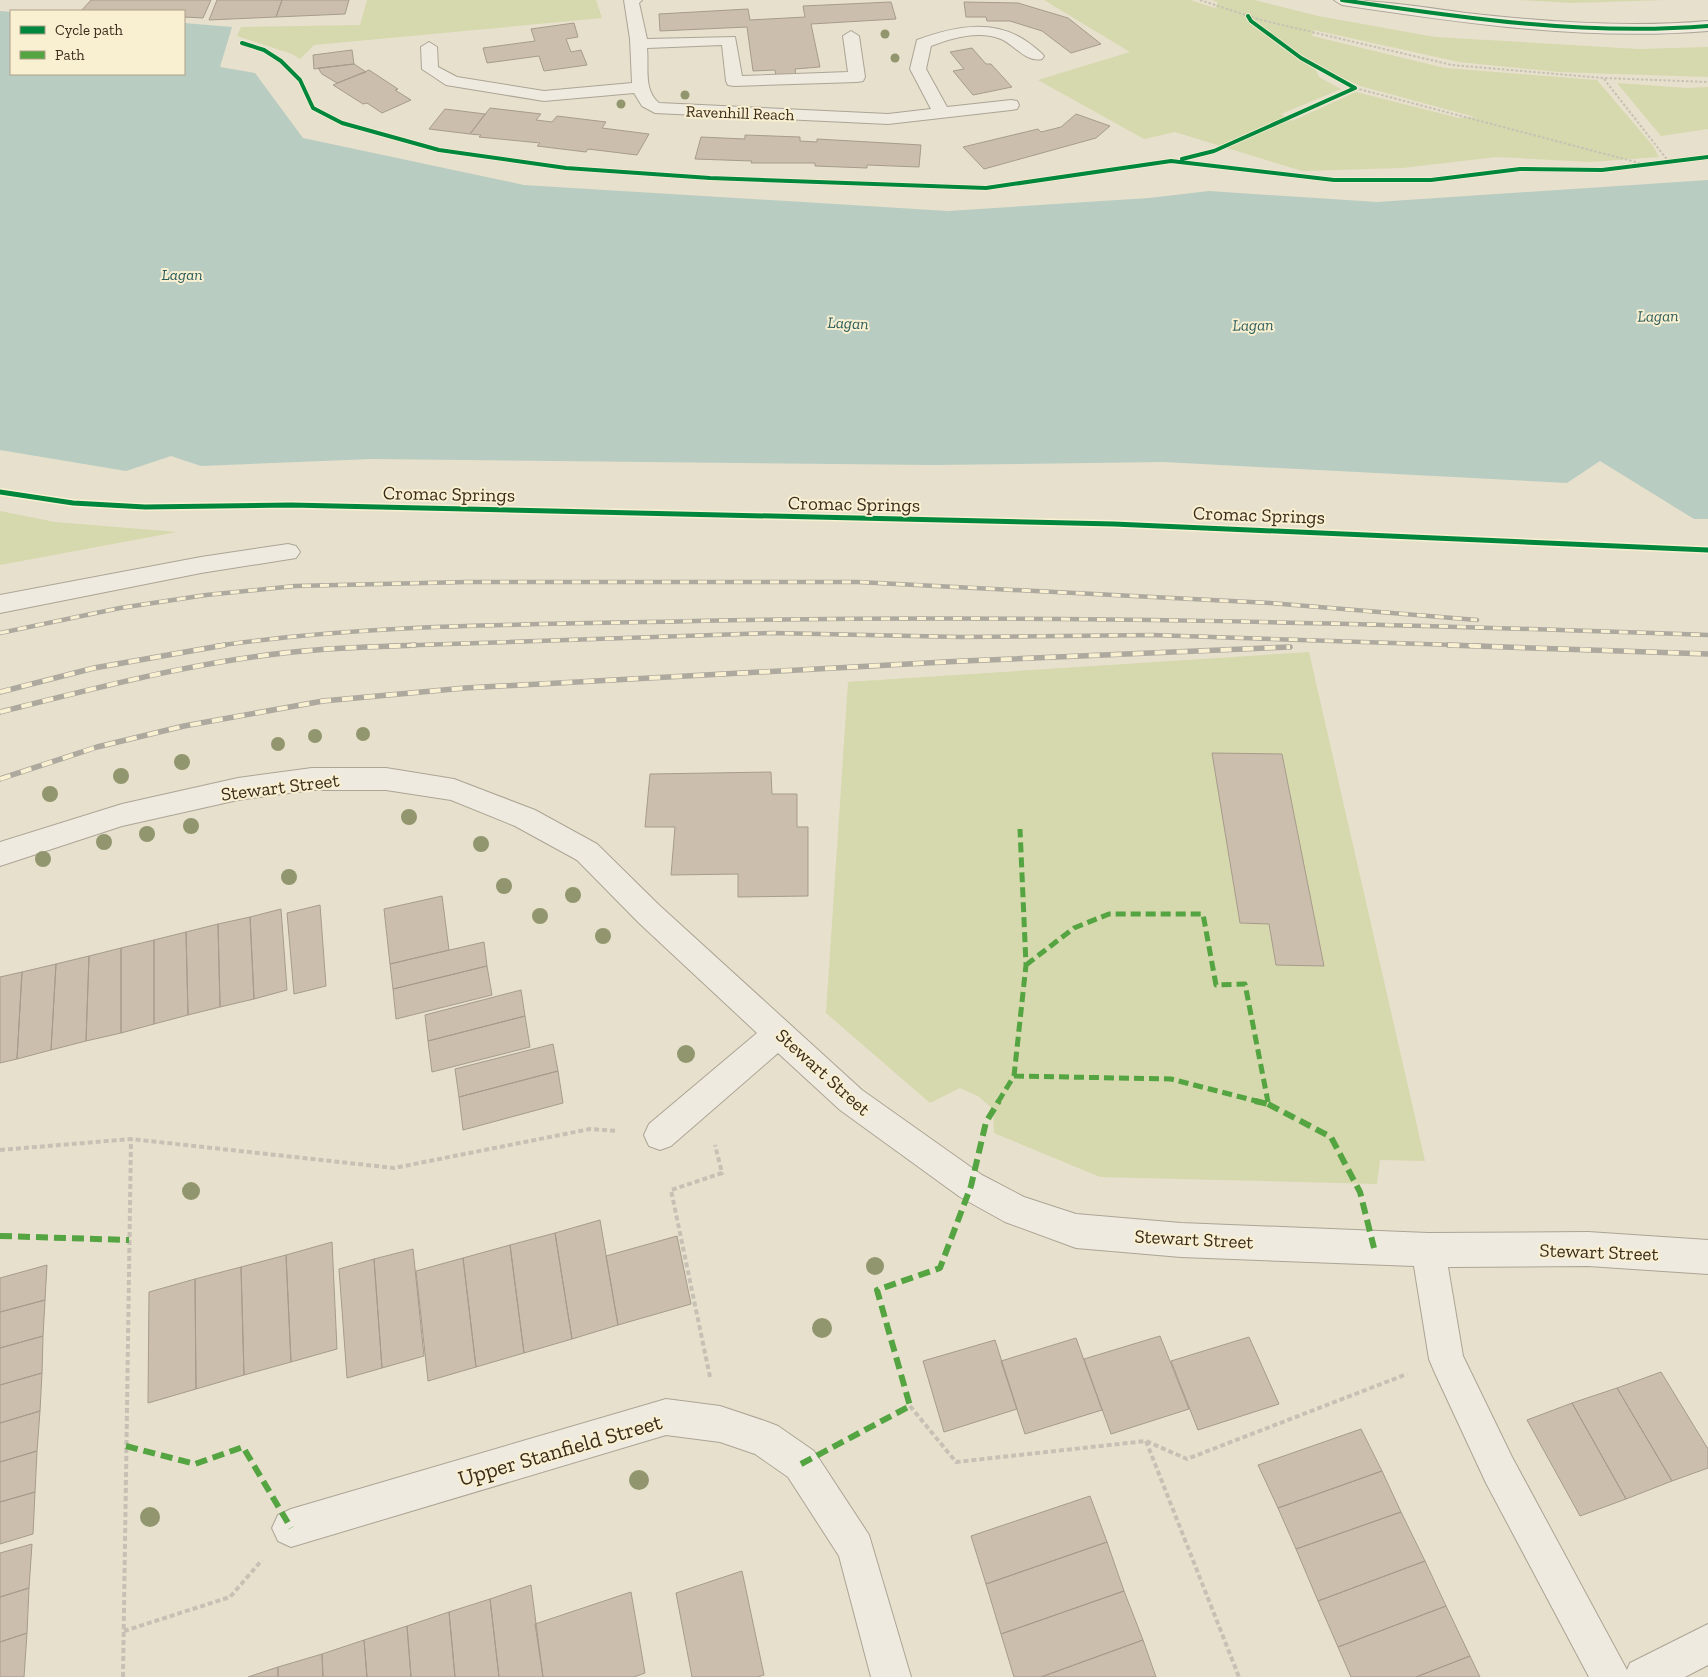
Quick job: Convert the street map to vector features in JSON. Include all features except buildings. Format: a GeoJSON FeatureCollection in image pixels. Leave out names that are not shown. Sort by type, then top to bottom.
{"type":"FeatureCollection","features":[{"type":"Feature","properties":{"kind":"street"},"geometry":{"type":"LineString","coordinates":[[429,47],[430,69],[452,81],[544,96],[639,87],[639,44],[631,1],[634,0]]}},
{"type":"Feature","properties":{"kind":"street"},"geometry":{"type":"LineString","coordinates":[[1342,0],[1435,15],[1524,24],[1622,28],[1708,26]]}},
{"type":"Feature","properties":{"kind":"street"},"geometry":{"type":"LineString","coordinates":[[942,114],[918,69],[923,43],[947,34],[983,31],[1007,36],[1036,56]]}},
{"type":"Feature","properties":{"kind":"street"},"geometry":{"type":"LineString","coordinates":[[639,44],[729,40],[734,81],[857,77],[851,36]]}},
{"type":"Feature","properties":{"kind":"street","name":"Ravenhill Reach"},"geometry":{"type":"LineString","coordinates":[[639,87],[648,104],[670,111],[888,119],[1011,105]]}},
{"type":"Feature","properties":{"kind":"street"},"geometry":{"type":"LineString","coordinates":[[0,604],[201,565],[288,552]]}},
{"type":"Feature","properties":{"kind":"street","name":"Stewart Street"},"geometry":{"type":"LineString","coordinates":[[0,854],[122,815],[238,789],[312,779],[386,779],[454,790],[525,818],[587,852],[649,914],[851,1100],[957,1177],[1017,1211],[1076,1230],[1181,1240],[1428,1250],[1588,1249],[1708,1257]]}},
{"type":"Feature","properties":{"kind":"street"},"geometry":{"type":"LineString","coordinates":[[660,1135],[780,1033]]}},
{"type":"Feature","properties":{"kind":"street"},"geometry":{"type":"LineString","coordinates":[[1428,1250],[1446,1359],[1499,1470],[1610,1677]]}},
{"type":"Feature","properties":{"kind":"street","name":"Upper Stanfield Street"},"geometry":{"type":"LineString","coordinates":[[291,1528],[666,1417],[720,1424],[765,1439],[801,1464],[856,1548],[891,1677]]}},
{"type":"Feature","properties":{"kind":"street"},"geometry":{"type":"LineString","coordinates":[[1644,1677],[1708,1644]]}},
{"type":"Feature","properties":{"kind":"path"},"geometry":{"type":"LineString","coordinates":[[1200,0],[1248,16],[1452,65],[1603,78],[1708,82]]}},
{"type":"Feature","properties":{"kind":"path"},"geometry":{"type":"LineString","coordinates":[[1248,16],[1258,27]]}},
{"type":"Feature","properties":{"kind":"path"},"geometry":{"type":"LineString","coordinates":[[1603,78],[1658,164]]}},
{"type":"Feature","properties":{"kind":"path"},"geometry":{"type":"LineString","coordinates":[[1346,84],[1355,88],[1658,164]]}},
{"type":"Feature","properties":{"kind":"path"},"geometry":{"type":"LineString","coordinates":[[1346,91],[1355,88]]}},
{"type":"Feature","properties":{"kind":"path"},"geometry":{"type":"LineString","coordinates":[[1629,167],[1679,161]]}},
{"type":"Feature","properties":{"kind":"path"},"geometry":{"type":"LineString","coordinates":[[702,1098],[722,1174],[671,1190],[720,1424]]}},
{"type":"Feature","properties":{"kind":"path"},"geometry":{"type":"LineString","coordinates":[[0,1150],[131,1139],[394,1168],[590,1129],[660,1135]]}},
{"type":"Feature","properties":{"kind":"path"},"geometry":{"type":"LineString","coordinates":[[123,1677],[131,1139]]}},
{"type":"Feature","properties":{"kind":"path"},"geometry":{"type":"LineString","coordinates":[[910,1406],[956,1462],[1146,1441],[1187,1459],[1446,1359]]}},
{"type":"Feature","properties":{"kind":"path"},"geometry":{"type":"LineString","coordinates":[[1146,1441],[1239,1677]]}},
{"type":"Feature","properties":{"kind":"path"},"geometry":{"type":"LineString","coordinates":[[124,1631],[230,1597],[291,1528]]}},
{"type":"Feature","properties":{"kind":"green space"},"geometry":{"type":"Polygon","coordinates":[[[367,0],[596,0],[602,18],[314,45],[300,59],[292,54],[237,36],[241,27],[360,25],[367,0]]]}},
{"type":"Feature","properties":{"kind":"green space"},"geometry":{"type":"Polygon","coordinates":[[[1044,0],[1190,0],[1215,8],[1218,2],[1212,0],[1254,0],[1318,16],[1435,37],[1639,49],[1708,47],[1708,77],[1559,72],[1459,62],[1314,30],[1312,36],[1445,68],[1597,80],[1653,146],[1659,157],[1590,162],[1496,157],[1403,168],[1302,171],[1175,132],[1144,139],[1038,80],[1130,52],[1044,0]],[[1313,64],[1319,77],[1341,89],[1281,114],[1292,121],[1356,92],[1459,118],[1475,117],[1360,86],[1313,64]]]}},
{"type":"Feature","properties":{"kind":"green space"},"geometry":{"type":"Polygon","coordinates":[[[1518,0],[1665,0],[1572,3],[1518,0]]]}},
{"type":"Feature","properties":{"kind":"green space"},"geometry":{"type":"Polygon","coordinates":[[[1617,83],[1687,88],[1708,87],[1708,129],[1661,136],[1617,83]]]}},
{"type":"Feature","properties":{"kind":"green space"},"geometry":{"type":"Polygon","coordinates":[[[0,511],[55,522],[177,532],[0,565],[0,511]]]}},
{"type":"Feature","properties":{"kind":"green space"},"geometry":{"type":"Polygon","coordinates":[[[1309,652],[1425,1161],[1380,1160],[1377,1184],[1100,1177],[994,1133],[993,1109],[978,1096],[960,1088],[930,1103],[826,1013],[848,682],[1309,652]]]}},
{"type":"Feature","properties":{"kind":"water","name":"Lagan"},"geometry":{"type":"Polygon","coordinates":[[[0,11],[10,12],[10,75],[185,75],[185,23],[232,27],[220,67],[255,73],[303,138],[524,185],[948,211],[1149,198],[1209,191],[1377,202],[1708,180],[1708,519],[1694,519],[1600,461],[1567,483],[1163,462],[933,465],[372,459],[201,466],[171,456],[126,471],[0,450],[0,11]]]}},
{"type":"Feature","properties":{"kind":"railway"},"geometry":{"type":"LineString","coordinates":[[0,633],[120,608],[206,595],[295,586],[467,582],[858,582],[1270,603],[1477,620]]}},
{"type":"Feature","properties":{"kind":"railway"},"geometry":{"type":"LineString","coordinates":[[216,646],[335,633],[455,626],[822,619],[1202,621],[1708,635]]}},
{"type":"Feature","properties":{"kind":"railway"},"geometry":{"type":"LineString","coordinates":[[397,646],[773,633],[961,637],[1152,635],[1485,646]]}},
{"type":"Feature","properties":{"kind":"railway"},"geometry":{"type":"LineString","coordinates":[[0,692],[94,668],[225,645]]}},
{"type":"Feature","properties":{"kind":"railway"},"geometry":{"type":"LineString","coordinates":[[397,646],[415,645]]}},
{"type":"Feature","properties":{"kind":"railway"},"geometry":{"type":"LineString","coordinates":[[1448,645],[1708,654]]}},
{"type":"Feature","properties":{"kind":"railway"},"geometry":{"type":"LineString","coordinates":[[389,646],[397,646]]}},
{"type":"Feature","properties":{"kind":"railway"},"geometry":{"type":"LineString","coordinates":[[0,712],[157,674],[236,659],[316,650],[397,646]]}},
{"type":"Feature","properties":{"kind":"railway"},"geometry":{"type":"LineString","coordinates":[[0,779],[97,747],[184,726],[323,701],[465,688],[963,661],[1290,647]]}},
{"type":"Feature","properties":{"kind":"marked path"},"geometry":{"type":"LineString","coordinates":[[801,1464],[910,1406],[877,1290],[940,1268],[971,1186],[986,1122],[1014,1076],[1026,965],[1020,829]]}},
{"type":"Feature","properties":{"kind":"marked path"},"geometry":{"type":"LineString","coordinates":[[1014,1076],[1171,1079],[1268,1104],[1245,984],[1216,985],[1203,914],[1109,914],[1074,928],[1026,965]]}},
{"type":"Feature","properties":{"kind":"marked path"},"geometry":{"type":"LineString","coordinates":[[1268,1104],[1331,1137],[1360,1192],[1374,1248]]}},
{"type":"Feature","properties":{"kind":"marked path"},"geometry":{"type":"LineString","coordinates":[[0,1236],[129,1240]]}},
{"type":"Feature","properties":{"kind":"marked path"},"geometry":{"type":"LineString","coordinates":[[126,1446],[195,1464],[243,1447],[291,1528]]}},
{"type":"Feature","properties":{"kind":"cycle path"},"geometry":{"type":"LineString","coordinates":[[1342,0],[1497,21],[1591,27],[1679,28],[1708,26]]}},
{"type":"Feature","properties":{"kind":"cycle path"},"geometry":{"type":"LineString","coordinates":[[1248,16],[1263,31],[1288,49],[1314,66],[1355,88]]}},
{"type":"Feature","properties":{"kind":"cycle path"},"geometry":{"type":"LineString","coordinates":[[242,43],[264,50],[281,61],[300,80],[313,108],[342,123],[439,150],[566,168],[710,178],[986,188],[1171,161],[1334,180],[1431,180],[1520,169],[1602,170],[1708,157]]}},
{"type":"Feature","properties":{"kind":"cycle path"},"geometry":{"type":"LineString","coordinates":[[1182,159],[1214,151],[1355,88]]}},
{"type":"Feature","properties":{"kind":"cycle path","name":"Cromac Springs"},"geometry":{"type":"LineString","coordinates":[[0,492],[73,503],[109,506],[217,507],[291,505],[1114,524],[1708,550]]}}]}
